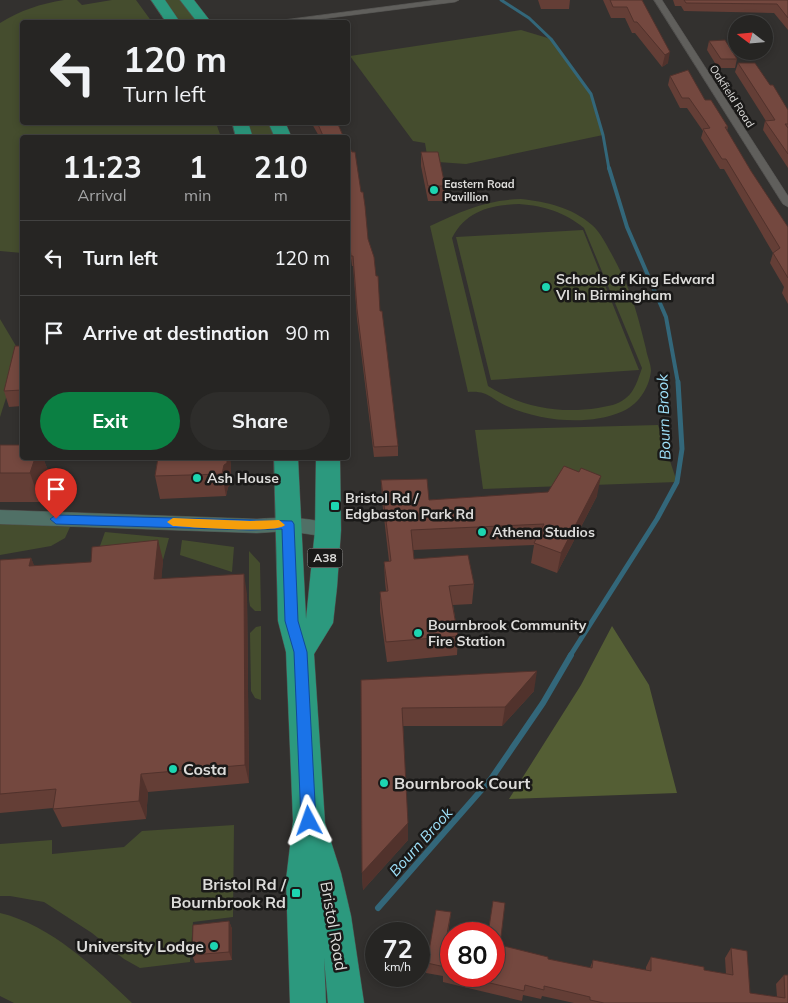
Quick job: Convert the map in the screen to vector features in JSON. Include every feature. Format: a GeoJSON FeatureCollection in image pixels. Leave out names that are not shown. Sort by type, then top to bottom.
{"type":"FeatureCollection","features":[{"type":"Feature","properties":{"kind":"highway"},"geometry":{"type":"LineString","coordinates":[[158,0],[171,20],[190,4],[202,20]]}},
{"type":"Feature","properties":{"kind":"highway","name":"Bristol Road"},"geometry":{"type":"LineString","coordinates":[[286,460],[292,621],[300,652],[309,821],[303,880],[308,997]]}},
{"type":"Feature","properties":{"kind":"highway"},"geometry":{"type":"LineString","coordinates":[[288,524],[306,520],[314,511],[313,460]]}},
{"type":"Feature","properties":{"kind":"highway","name":"A38"},"geometry":{"type":"LineString","coordinates":[[300,652],[319,623],[328,530],[328,460]]}},
{"type":"Feature","properties":{"kind":"highway","name":"Bristol Road"},"geometry":{"type":"LineString","coordinates":[[309,821],[326,876],[352,1001]]}},
{"type":"Feature","properties":{"kind":"street"},"geometry":{"type":"LineString","coordinates":[[300,20],[455,0]]}},
{"type":"Feature","properties":{"kind":"street","name":"Oakfield Road"},"geometry":{"type":"LineString","coordinates":[[658,0],[788,204]]}},
{"type":"Feature","properties":{"kind":"street"},"geometry":{"type":"LineString","coordinates":[[0,517],[250,526],[288,524],[328,530]]}},
{"type":"Feature","properties":{"kind":"street"},"geometry":{"type":"LineString","coordinates":[[308,997],[352,1001]]}},
{"type":"Feature","properties":{"kind":"green space"},"geometry":{"type":"Polygon","coordinates":[[[77,0],[82,5],[112,0],[136,0],[151,20],[20,20],[20,125],[217,125],[220,135],[20,135],[20,253],[0,251],[0,23],[15,14],[47,3],[77,0]]]}},
{"type":"Feature","properties":{"kind":"green space"},"geometry":{"type":"Polygon","coordinates":[[[164,0],[182,0],[196,20],[179,20],[164,0]]]}},
{"type":"Feature","properties":{"kind":"green space"},"geometry":{"type":"Polygon","coordinates":[[[521,30],[551,39],[591,94],[603,135],[466,164],[424,161],[427,155],[425,143],[413,141],[350,56],[521,30]]]}},
{"type":"Feature","properties":{"kind":"green space"},"geometry":{"type":"Polygon","coordinates":[[[247,125],[270,125],[275,135],[251,135],[247,125]]]}},
{"type":"Feature","properties":{"kind":"green space"},"geometry":{"type":"Polygon","coordinates":[[[521,199],[540,202],[558,206],[576,214],[592,225],[618,265],[632,300],[651,368],[650,378],[645,390],[637,401],[627,409],[594,419],[565,420],[535,416],[509,407],[486,394],[468,392],[430,226],[474,207],[521,199]],[[528,205],[498,206],[480,211],[464,221],[452,238],[488,386],[527,404],[555,409],[583,410],[605,407],[620,402],[632,392],[642,368],[584,228],[562,214],[546,208],[528,205]]]}},
{"type":"Feature","properties":{"kind":"green space"},"geometry":{"type":"Polygon","coordinates":[[[583,230],[639,370],[491,380],[456,237],[583,230]]]}},
{"type":"Feature","properties":{"kind":"green space"},"geometry":{"type":"Polygon","coordinates":[[[0,319],[16,346],[6,398],[0,417],[0,319]]]}},
{"type":"Feature","properties":{"kind":"green space"},"geometry":{"type":"Polygon","coordinates":[[[658,425],[677,482],[483,489],[475,430],[658,425]]]}},
{"type":"Feature","properties":{"kind":"green space"},"geometry":{"type":"Polygon","coordinates":[[[0,523],[70,527],[65,538],[51,546],[0,555],[0,523]]]}},
{"type":"Feature","properties":{"kind":"green space"},"geometry":{"type":"Polygon","coordinates":[[[105,532],[169,538],[163,560],[99,567],[96,557],[105,532]]]}},
{"type":"Feature","properties":{"kind":"green space"},"geometry":{"type":"Polygon","coordinates":[[[182,540],[234,547],[232,572],[180,555],[182,540]]]}},
{"type":"Feature","properties":{"kind":"green space"},"geometry":{"type":"Polygon","coordinates":[[[249,551],[260,563],[261,611],[255,611],[250,606],[249,551]]]}},
{"type":"Feature","properties":{"kind":"green space"},"geometry":{"type":"Polygon","coordinates":[[[261,626],[261,700],[255,698],[251,691],[250,633],[256,627],[261,626]]]}},
{"type":"Feature","properties":{"kind":"green space"},"geometry":{"type":"Polygon","coordinates":[[[612,626],[649,685],[677,793],[509,799],[581,685],[612,626]]]}},
{"type":"Feature","properties":{"kind":"green space"},"geometry":{"type":"Polygon","coordinates":[[[234,825],[233,917],[193,922],[190,962],[140,968],[124,959],[92,933],[44,902],[0,896],[0,844],[52,840],[52,854],[124,847],[142,831],[234,825]]]}},
{"type":"Feature","properties":{"kind":"green space"},"geometry":{"type":"Polygon","coordinates":[[[0,913],[37,927],[71,949],[132,1003],[14,1003],[0,996],[0,913]]]}},
{"type":"Feature","properties":{"kind":"building"},"geometry":{"type":"Polygon","coordinates":[[[610,0],[642,0],[670,52],[665,55],[637,22],[634,22],[627,7],[613,7],[610,0]]]}},
{"type":"Feature","properties":{"kind":"building"},"geometry":{"type":"Polygon","coordinates":[[[684,0],[788,0],[788,18],[777,4],[686,3],[684,0]]]}},
{"type":"Feature","properties":{"kind":"building"},"geometry":{"type":"Polygon","coordinates":[[[725,40],[728,45],[728,59],[721,59],[709,41],[725,40]]]}},
{"type":"Feature","properties":{"kind":"building"},"geometry":{"type":"Polygon","coordinates":[[[738,63],[755,63],[770,85],[773,85],[788,110],[788,124],[785,124],[788,128],[788,154],[765,121],[775,120],[738,63]]]}},
{"type":"Feature","properties":{"kind":"building"},"geometry":{"type":"Polygon","coordinates":[[[688,70],[705,100],[711,100],[728,127],[725,127],[751,171],[788,227],[788,278],[773,253],[780,248],[726,159],[722,159],[703,129],[710,128],[689,98],[682,98],[670,76],[688,70]]]}},
{"type":"Feature","properties":{"kind":"building"},"geometry":{"type":"Polygon","coordinates":[[[318,125],[338,125],[343,135],[323,135],[318,125]]]}},
{"type":"Feature","properties":{"kind":"building"},"geometry":{"type":"Polygon","coordinates":[[[350,148],[352,152],[355,152],[361,192],[363,192],[368,239],[374,257],[376,276],[378,276],[380,311],[382,311],[398,446],[374,447],[357,309],[353,256],[351,256],[350,148]]]}},
{"type":"Feature","properties":{"kind":"building"},"geometry":{"type":"Polygon","coordinates":[[[421,152],[438,152],[445,186],[428,186],[421,152]]]}},
{"type":"Feature","properties":{"kind":"building"},"geometry":{"type":"Polygon","coordinates":[[[15,346],[20,346],[20,390],[4,391],[15,346]]]}},
{"type":"Feature","properties":{"kind":"building"},"geometry":{"type":"Polygon","coordinates":[[[0,445],[20,445],[20,460],[34,460],[30,473],[0,473],[0,445]]]}},
{"type":"Feature","properties":{"kind":"building"},"geometry":{"type":"Polygon","coordinates":[[[158,460],[227,460],[222,474],[155,476],[158,460]]]}},
{"type":"Feature","properties":{"kind":"building"},"geometry":{"type":"Polygon","coordinates":[[[564,466],[579,472],[581,468],[601,476],[561,553],[534,543],[544,524],[411,530],[414,559],[468,555],[474,584],[449,586],[458,636],[386,642],[380,592],[388,591],[384,562],[391,561],[381,480],[427,479],[429,500],[548,492],[564,466]]]}},
{"type":"Feature","properties":{"kind":"building"},"geometry":{"type":"Polygon","coordinates":[[[158,540],[154,579],[244,574],[245,765],[141,774],[139,801],[53,809],[56,789],[0,794],[0,560],[31,558],[29,566],[91,562],[92,547],[158,540]]]}},
{"type":"Feature","properties":{"kind":"building","name":"Bournbrook Court"},"geometry":{"type":"Polygon","coordinates":[[[537,671],[505,707],[402,708],[408,823],[362,873],[361,680],[537,671]]]}},
{"type":"Feature","properties":{"kind":"building"},"geometry":{"type":"Polygon","coordinates":[[[493,901],[505,903],[503,922],[490,922],[493,901]]]}},
{"type":"Feature","properties":{"kind":"building"},"geometry":{"type":"Polygon","coordinates":[[[436,910],[451,912],[449,922],[440,922],[440,966],[430,964],[430,945],[436,910]]]}},
{"type":"Feature","properties":{"kind":"building","name":"University Lodge"},"geometry":{"type":"Polygon","coordinates":[[[229,921],[229,952],[192,955],[193,925],[229,921]]]}},
{"type":"Feature","properties":{"kind":"building"},"geometry":{"type":"Polygon","coordinates":[[[505,946],[548,957],[548,959],[592,968],[593,960],[651,971],[651,957],[704,967],[704,970],[733,975],[731,948],[747,951],[750,993],[785,998],[784,975],[788,975],[788,1003],[604,1003],[590,1000],[590,997],[544,986],[544,990],[525,985],[524,991],[505,987],[505,946]]]}},
{"type":"Feature","properties":{"kind":"waterway","name":"Bourn Brook"},"geometry":{"type":"LineString","coordinates":[[501,0],[529,18],[551,39],[591,94],[603,135],[609,169]]}},
{"type":"Feature","properties":{"kind":"waterway","name":"Bourn Brook"},"geometry":{"type":"LineString","coordinates":[[609,168],[627,227],[666,317],[678,383]]}},
{"type":"Feature","properties":{"kind":"waterway","name":"Bourn Brook"},"geometry":{"type":"LineString","coordinates":[[570,656],[657,519],[677,482],[682,449],[678,382]]}},
{"type":"Feature","properties":{"kind":"waterway","name":"Bourn Brook"},"geometry":{"type":"LineString","coordinates":[[378,908],[491,779],[543,703],[571,655]]}},
{"type":"Feature","properties":{"kind":"slow traffic"},"geometry":{"type":"LineString","coordinates":[[173,522],[250,526],[279,525]]}},
{"type":"Feature","properties":{"kind":"place","name":"Eastern Road Pavillion"},"geometry":{"type":"Point","coordinates":[434,190]}},
{"type":"Feature","properties":{"kind":"place","name":"Schools of King Edward VI in Birmingham"},"geometry":{"type":"Point","coordinates":[546,287]}},
{"type":"Feature","properties":{"kind":"place","name":"Ash House"},"geometry":{"type":"Point","coordinates":[197,478]}},
{"type":"Feature","properties":{"kind":"place","name":"Bristol Rd / Edgbaston Park Rd"},"geometry":{"type":"Point","coordinates":[335,506]}},
{"type":"Feature","properties":{"kind":"place","name":"Athena Studios"},"geometry":{"type":"Point","coordinates":[482,532]}},
{"type":"Feature","properties":{"kind":"place","name":"Bournbrook Community Fire Station"},"geometry":{"type":"Point","coordinates":[418,633]}},
{"type":"Feature","properties":{"kind":"place","name":"Costa"},"geometry":{"type":"Point","coordinates":[173,769]}},
{"type":"Feature","properties":{"kind":"place","name":"Bournbrook Court"},"geometry":{"type":"Point","coordinates":[384,783]}},
{"type":"Feature","properties":{"kind":"place","name":"Bristol Rd / Bournbrook Rd"},"geometry":{"type":"Point","coordinates":[296,893]}},
{"type":"Feature","properties":{"kind":"place","name":"University Lodge"},"geometry":{"type":"Point","coordinates":[214,946]}},
{"type":"Feature","properties":{"kind":"route"},"geometry":{"type":"LineString","coordinates":[[56,519],[250,526],[288,524],[292,621],[300,652],[309,821]]}}]}
